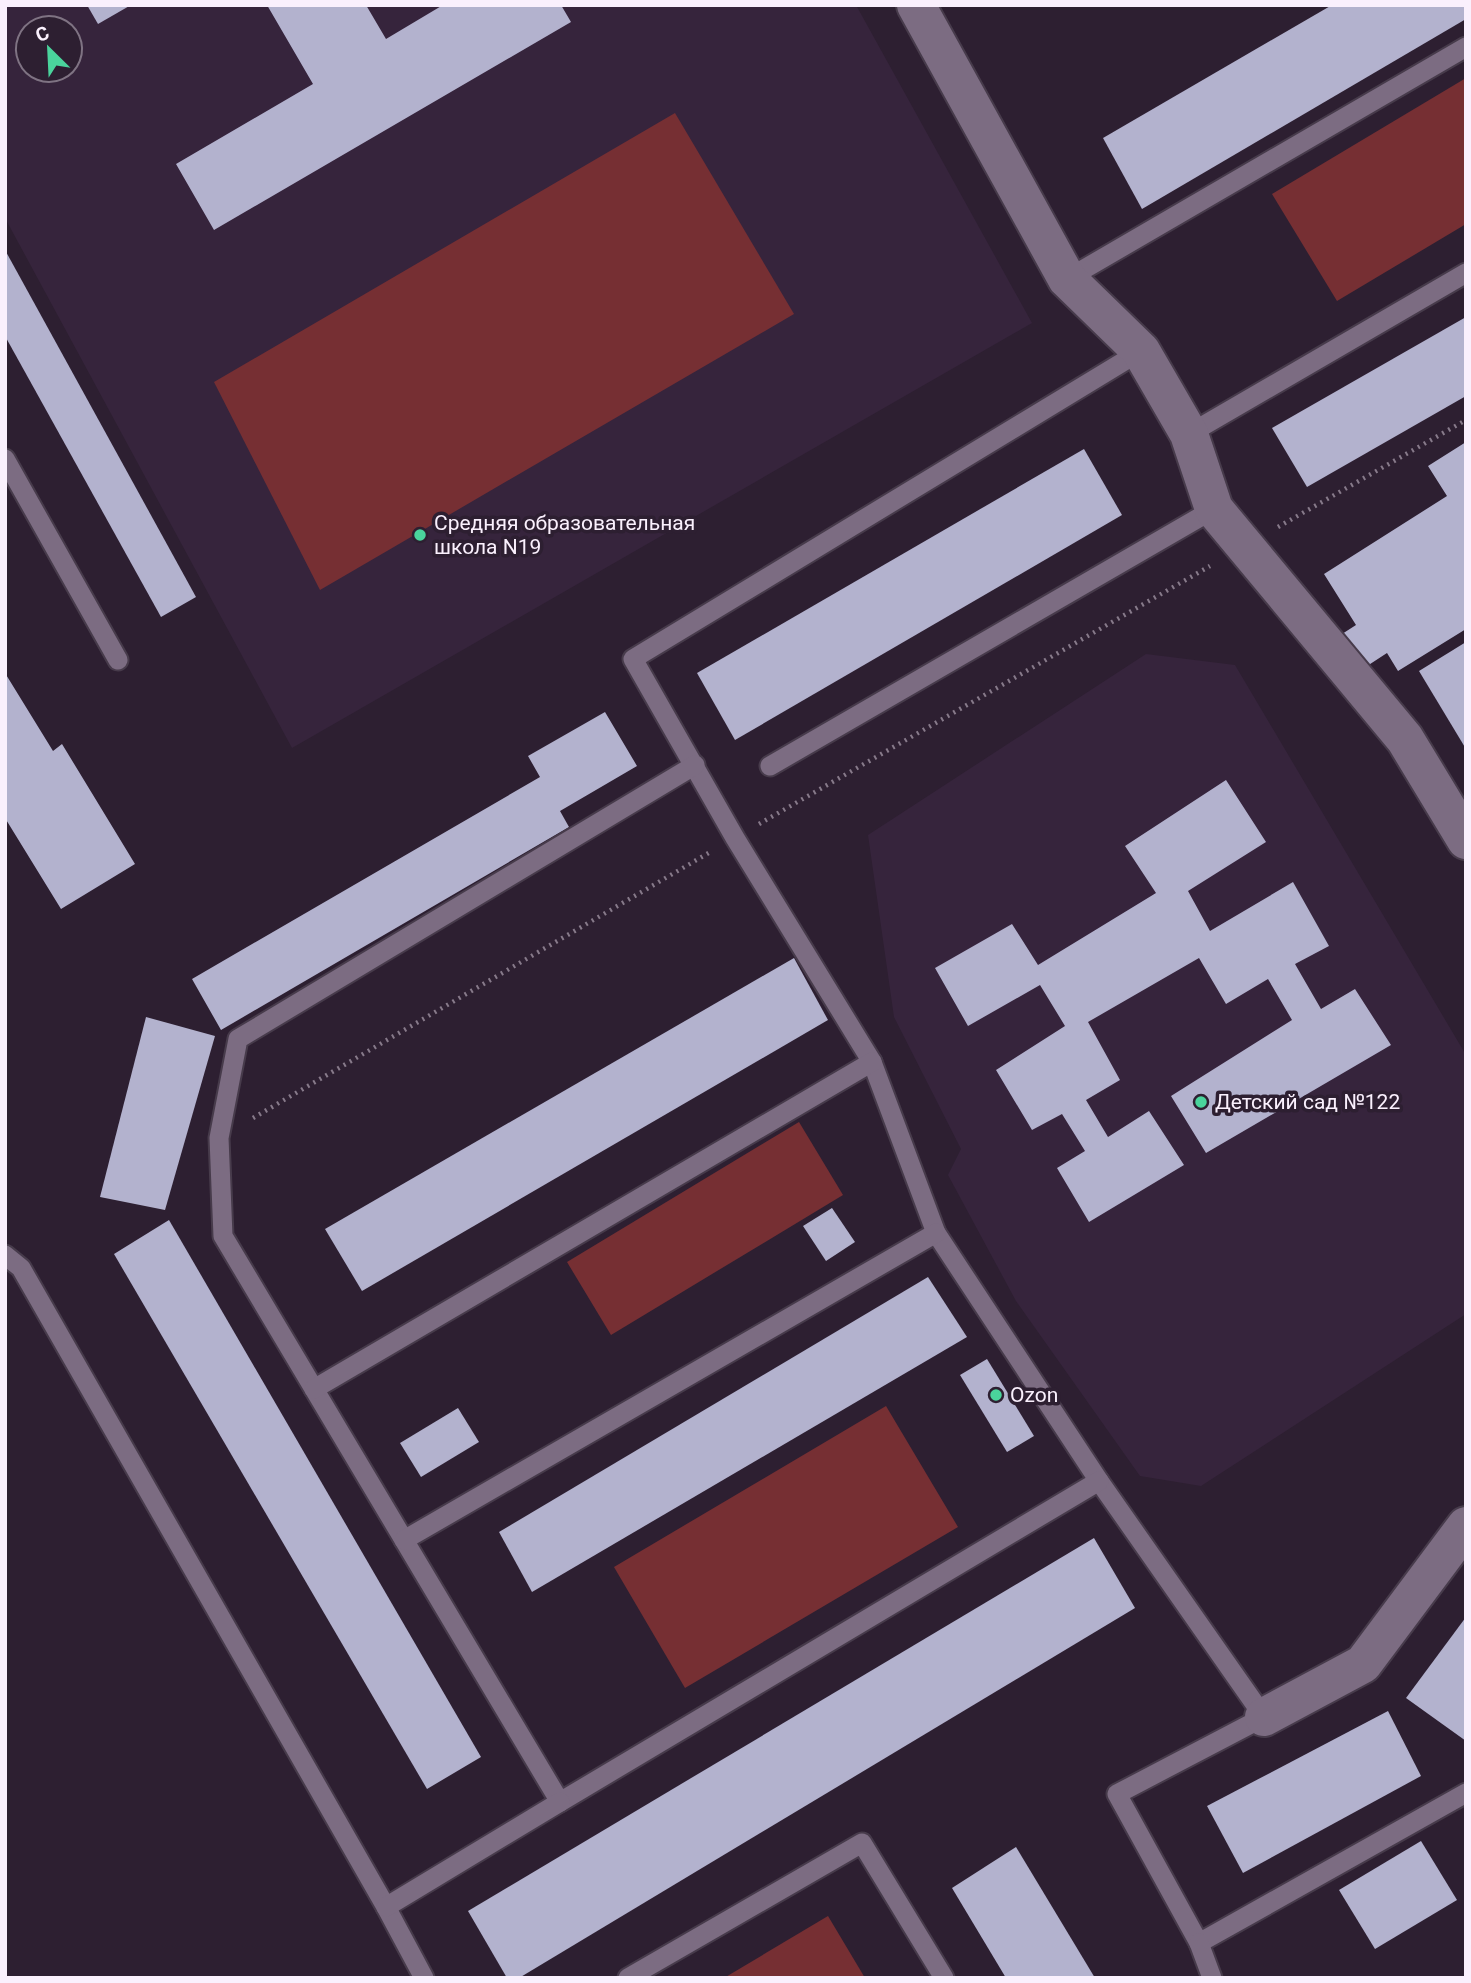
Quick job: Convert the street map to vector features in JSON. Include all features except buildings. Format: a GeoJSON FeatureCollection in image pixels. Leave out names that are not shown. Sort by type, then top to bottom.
{"type":"FeatureCollection","features":[{"type":"Feature","properties":{"kind":"street"},"geometry":{"type":"LineString","coordinates":[[916,5],[1067,279],[1141,351],[1189,434],[1214,509],[1247,545],[1405,739],[1466,840]]}},
{"type":"Feature","properties":{"kind":"street"},"geometry":{"type":"LineString","coordinates":[[1265,1717],[1363,1664],[1466,1526]]}},
{"type":"Feature","properties":{"kind":"lane"},"geometry":{"type":"LineString","coordinates":[[1067,279],[1466,47]]}},
{"type":"Feature","properties":{"kind":"lane"},"geometry":{"type":"LineString","coordinates":[[1189,434],[1466,272]]}},
{"type":"Feature","properties":{"kind":"lane"},"geometry":{"type":"LineString","coordinates":[[1141,351],[633,659],[735,838],[872,1062],[936,1233],[1099,1480],[1265,1717],[1118,1794],[1199,1943],[1212,1978]]}},
{"type":"Feature","properties":{"kind":"lane"},"geometry":{"type":"LineString","coordinates":[[5,459],[118,660]]}},
{"type":"Feature","properties":{"kind":"lane"},"geometry":{"type":"LineString","coordinates":[[770,766],[1214,509]]}},
{"type":"Feature","properties":{"kind":"lane"},"geometry":{"type":"LineString","coordinates":[[560,1802],[223,1236],[219,1138],[238,1039],[695,765]]}},
{"type":"Feature","properties":{"kind":"lane"},"geometry":{"type":"LineString","coordinates":[[314,1389],[872,1062]]}},
{"type":"Feature","properties":{"kind":"lane"},"geometry":{"type":"LineString","coordinates":[[404,1540],[936,1233]]}},
{"type":"Feature","properties":{"kind":"lane"},"geometry":{"type":"LineString","coordinates":[[5,1255],[21,1268],[424,1978]]}},
{"type":"Feature","properties":{"kind":"lane"},"geometry":{"type":"LineString","coordinates":[[386,1907],[1099,1480]]}},
{"type":"Feature","properties":{"kind":"lane"},"geometry":{"type":"LineString","coordinates":[[1199,1943],[1466,1793]]}},
{"type":"Feature","properties":{"kind":"lane"},"geometry":{"type":"LineString","coordinates":[[628,1978],[862,1843],[944,1978]]}},
{"type":"Feature","properties":{"kind":"path"},"geometry":{"type":"LineString","coordinates":[[219,1138],[735,838],[1466,420]]}},
{"type":"Feature","properties":{"kind":"shaded area","name":"Средняя образовательная школа N19"},"geometry":{"type":"Polygon","coordinates":[[[5,5],[856,5],[1032,323],[292,748],[5,218],[5,5]]]}},
{"type":"Feature","properties":{"kind":"shaded area"},"geometry":{"type":"Polygon","coordinates":[[[1466,78],[1466,224],[1337,301],[1272,194],[1466,78]]]}},
{"type":"Feature","properties":{"kind":"shaded area"},"geometry":{"type":"Polygon","coordinates":[[[675,113],[794,314],[320,590],[214,382],[675,113]]]}},
{"type":"Feature","properties":{"kind":"shaded area","name":"Детский сад №122"},"geometry":{"type":"Polygon","coordinates":[[[1146,654],[1235,665],[1466,1055],[1466,1314],[1201,1486],[1140,1476],[1016,1301],[948,1175],[961,1149],[894,1017],[868,835],[1146,654]]]}},
{"type":"Feature","properties":{"kind":"shaded area"},"geometry":{"type":"Polygon","coordinates":[[[799,1122],[843,1195],[611,1335],[567,1262],[799,1122]]]}},
{"type":"Feature","properties":{"kind":"shaded area"},"geometry":{"type":"Polygon","coordinates":[[[886,1406],[958,1527],[685,1688],[614,1567],[886,1406]]]}},
{"type":"Feature","properties":{"kind":"shaded area"},"geometry":{"type":"Polygon","coordinates":[[[828,1916],[865,1978],[724,1978],[828,1916]]]}},
{"type":"Feature","properties":{"kind":"place","name":"Средняя образовательная школа N19"},"geometry":{"type":"Point","coordinates":[420,535]}},
{"type":"Feature","properties":{"kind":"place","name":"Детский сад №122"},"geometry":{"type":"Point","coordinates":[1201,1102]}},
{"type":"Feature","properties":{"kind":"place","name":"Ozon"},"geometry":{"type":"Point","coordinates":[996,1395]}}]}
